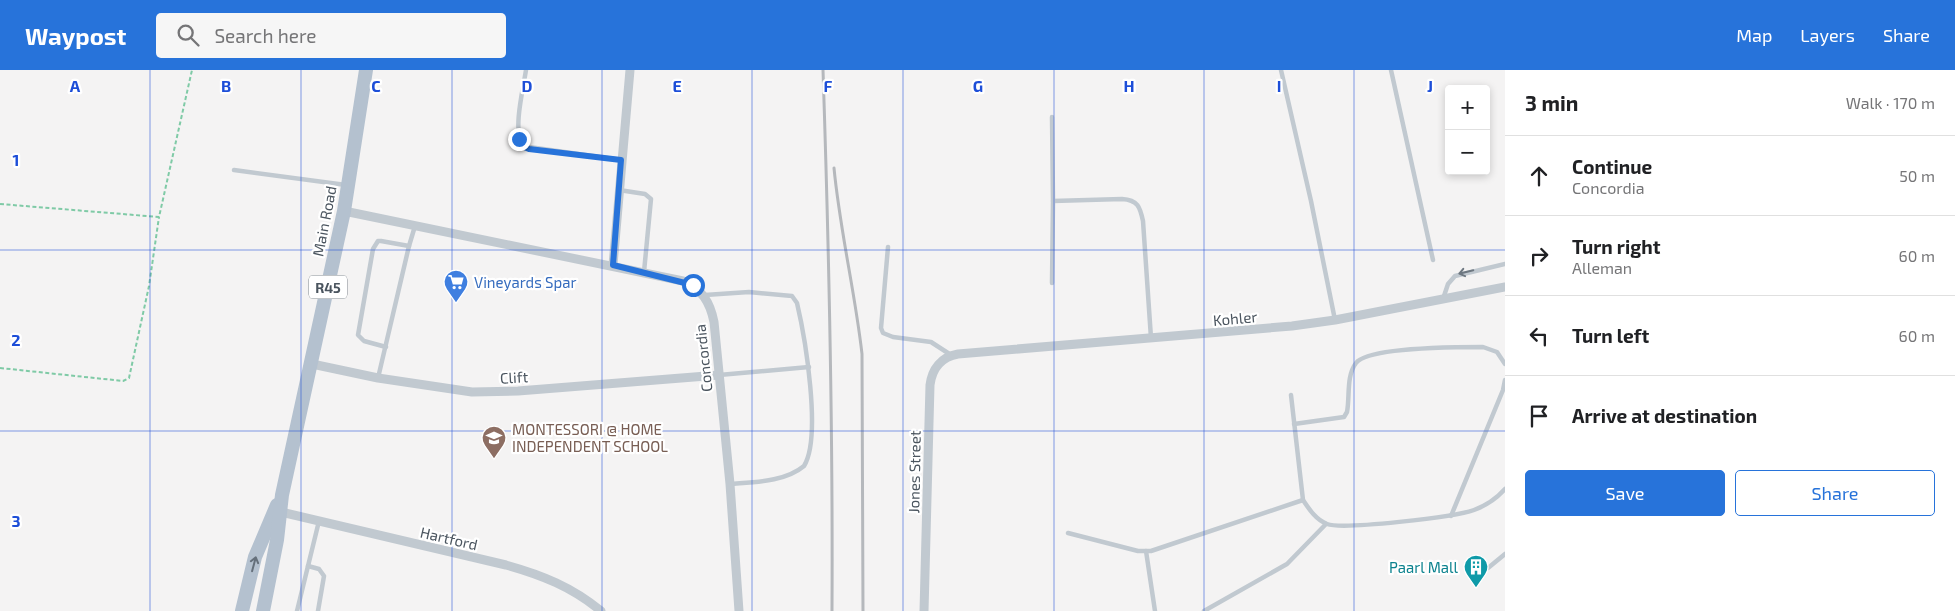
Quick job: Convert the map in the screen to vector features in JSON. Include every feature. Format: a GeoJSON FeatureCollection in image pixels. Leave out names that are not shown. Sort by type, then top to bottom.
{"type":"FeatureCollection","features":[{"type":"Feature","properties":{"kind":"main road","name":"Main Road"},"geometry":{"type":"LineString","coordinates":[[263,611],[278,511],[312,364],[344,211],[366,70]]}},
{"type":"Feature","properties":{"kind":"main road","name":"Main Road"},"geometry":{"type":"LineString","coordinates":[[242,611],[255,557],[278,511]]}},
{"type":"Feature","properties":{"kind":"street"},"geometry":{"type":"LineString","coordinates":[[613,265],[630,70]]}},
{"type":"Feature","properties":{"kind":"street"},"geometry":{"type":"LineString","coordinates":[[344,211],[613,265],[683,281],[693,285],[704,295]]}},
{"type":"Feature","properties":{"kind":"street","name":"Kohler"},"geometry":{"type":"LineString","coordinates":[[951,355],[1254,330],[1335,320],[1505,287]]}},
{"type":"Feature","properties":{"kind":"street","name":"Concordia"},"geometry":{"type":"LineString","coordinates":[[704,295],[711,309],[714,322],[730,484],[739,611]]}},
{"type":"Feature","properties":{"kind":"street","name":"Jones Street"},"geometry":{"type":"LineString","coordinates":[[924,611],[930,385],[934,370],[939,363],[951,355]]}},
{"type":"Feature","properties":{"kind":"street","name":"Clift"},"geometry":{"type":"LineString","coordinates":[[312,364],[378,378],[450,390],[494,392],[719,375]]}},
{"type":"Feature","properties":{"kind":"street","name":"Hartford"},"geometry":{"type":"LineString","coordinates":[[278,511],[539,574],[578,593],[602,611]]}},
{"type":"Feature","properties":{"kind":"lane"},"geometry":{"type":"LineString","coordinates":[[526,70],[519,126],[519,139],[522,146],[621,160]]}},
{"type":"Feature","properties":{"kind":"lane"},"geometry":{"type":"LineString","coordinates":[[1280,70],[1311,201],[1335,320]]}},
{"type":"Feature","properties":{"kind":"lane"},"geometry":{"type":"LineString","coordinates":[[1391,70],[1433,260]]}},
{"type":"Feature","properties":{"kind":"lane"},"geometry":{"type":"LineString","coordinates":[[1052,117],[1052,283]]}},
{"type":"Feature","properties":{"kind":"lane"},"geometry":{"type":"LineString","coordinates":[[234,170],[348,185]]}},
{"type":"Feature","properties":{"kind":"lane"},"geometry":{"type":"LineString","coordinates":[[619,190],[645,194],[651,199],[644,272]]}},
{"type":"Feature","properties":{"kind":"lane"},"geometry":{"type":"LineString","coordinates":[[1053,201],[1122,199],[1132,200],[1139,206],[1143,221],[1151,338]]}},
{"type":"Feature","properties":{"kind":"lane"},"geometry":{"type":"LineString","coordinates":[[378,378],[416,225]]}},
{"type":"Feature","properties":{"kind":"lane"},"geometry":{"type":"LineString","coordinates":[[386,347],[364,341],[358,335],[373,249],[378,241],[410,246]]}},
{"type":"Feature","properties":{"kind":"lane"},"geometry":{"type":"LineString","coordinates":[[888,247],[881,328],[883,333],[896,338],[925,340],[951,355]]}},
{"type":"Feature","properties":{"kind":"lane"},"geometry":{"type":"LineString","coordinates":[[1442,299],[1448,284],[1455,276],[1505,264]]}},
{"type":"Feature","properties":{"kind":"lane"},"geometry":{"type":"LineString","coordinates":[[704,295],[749,292],[792,296],[797,303],[809,367],[810,448],[804,466],[787,476],[764,481],[730,484]]}},
{"type":"Feature","properties":{"kind":"lane"},"geometry":{"type":"LineString","coordinates":[[1294,424],[1344,417],[1347,412],[1353,368],[1360,359],[1371,355],[1385,352],[1483,348],[1496,352],[1505,364]]}},
{"type":"Feature","properties":{"kind":"lane"},"geometry":{"type":"LineString","coordinates":[[719,375],[809,367]]}},
{"type":"Feature","properties":{"kind":"lane"},"geometry":{"type":"LineString","coordinates":[[1451,516],[1505,380]]}},
{"type":"Feature","properties":{"kind":"lane"},"geometry":{"type":"LineString","coordinates":[[1292,395],[1303,500],[1312,513],[1326,524],[1348,526],[1451,516],[1474,510],[1489,503],[1505,489]]}},
{"type":"Feature","properties":{"kind":"lane"},"geometry":{"type":"LineString","coordinates":[[1068,533],[1146,551],[1163,548],[1303,500]]}},
{"type":"Feature","properties":{"kind":"lane"},"geometry":{"type":"LineString","coordinates":[[296,611],[319,522]]}},
{"type":"Feature","properties":{"kind":"lane"},"geometry":{"type":"LineString","coordinates":[[1204,611],[1288,564],[1326,524]]}},
{"type":"Feature","properties":{"kind":"lane"},"geometry":{"type":"LineString","coordinates":[[1146,551],[1155,611]]}},
{"type":"Feature","properties":{"kind":"lane"},"geometry":{"type":"LineString","coordinates":[[1472,571],[1488,568],[1505,554]]}},
{"type":"Feature","properties":{"kind":"lane"},"geometry":{"type":"LineString","coordinates":[[308,566],[319,569],[324,576],[318,611]]}},
{"type":"Feature","properties":{"kind":"path"},"geometry":{"type":"LineString","coordinates":[[0,368],[123,381],[129,378],[149,286],[159,217],[192,70]]}},
{"type":"Feature","properties":{"kind":"path"},"geometry":{"type":"LineString","coordinates":[[0,204],[159,217]]}},
{"type":"Feature","properties":{"kind":"railway"},"geometry":{"type":"LineString","coordinates":[[823,70],[830,340],[832,611]]}},
{"type":"Feature","properties":{"kind":"railway"},"geometry":{"type":"LineString","coordinates":[[834,168],[862,354],[863,611]]}},
{"type":"Feature","properties":{"kind":"place","name":"Vineyards Spar"},"geometry":{"type":"Point","coordinates":[456,303]}},
{"type":"Feature","properties":{"kind":"place","name":"MONTESSORI @ HOME INDEPENDENT SCHOOL"},"geometry":{"type":"Point","coordinates":[494,459]}},
{"type":"Feature","properties":{"kind":"place","name":"Paarl Mall"},"geometry":{"type":"Point","coordinates":[1476,588]}},
{"type":"Feature","properties":{"kind":"route"},"geometry":{"type":"LineString","coordinates":[[519,139],[522,146],[529,149],[621,160],[613,265],[693,285]]}}]}
